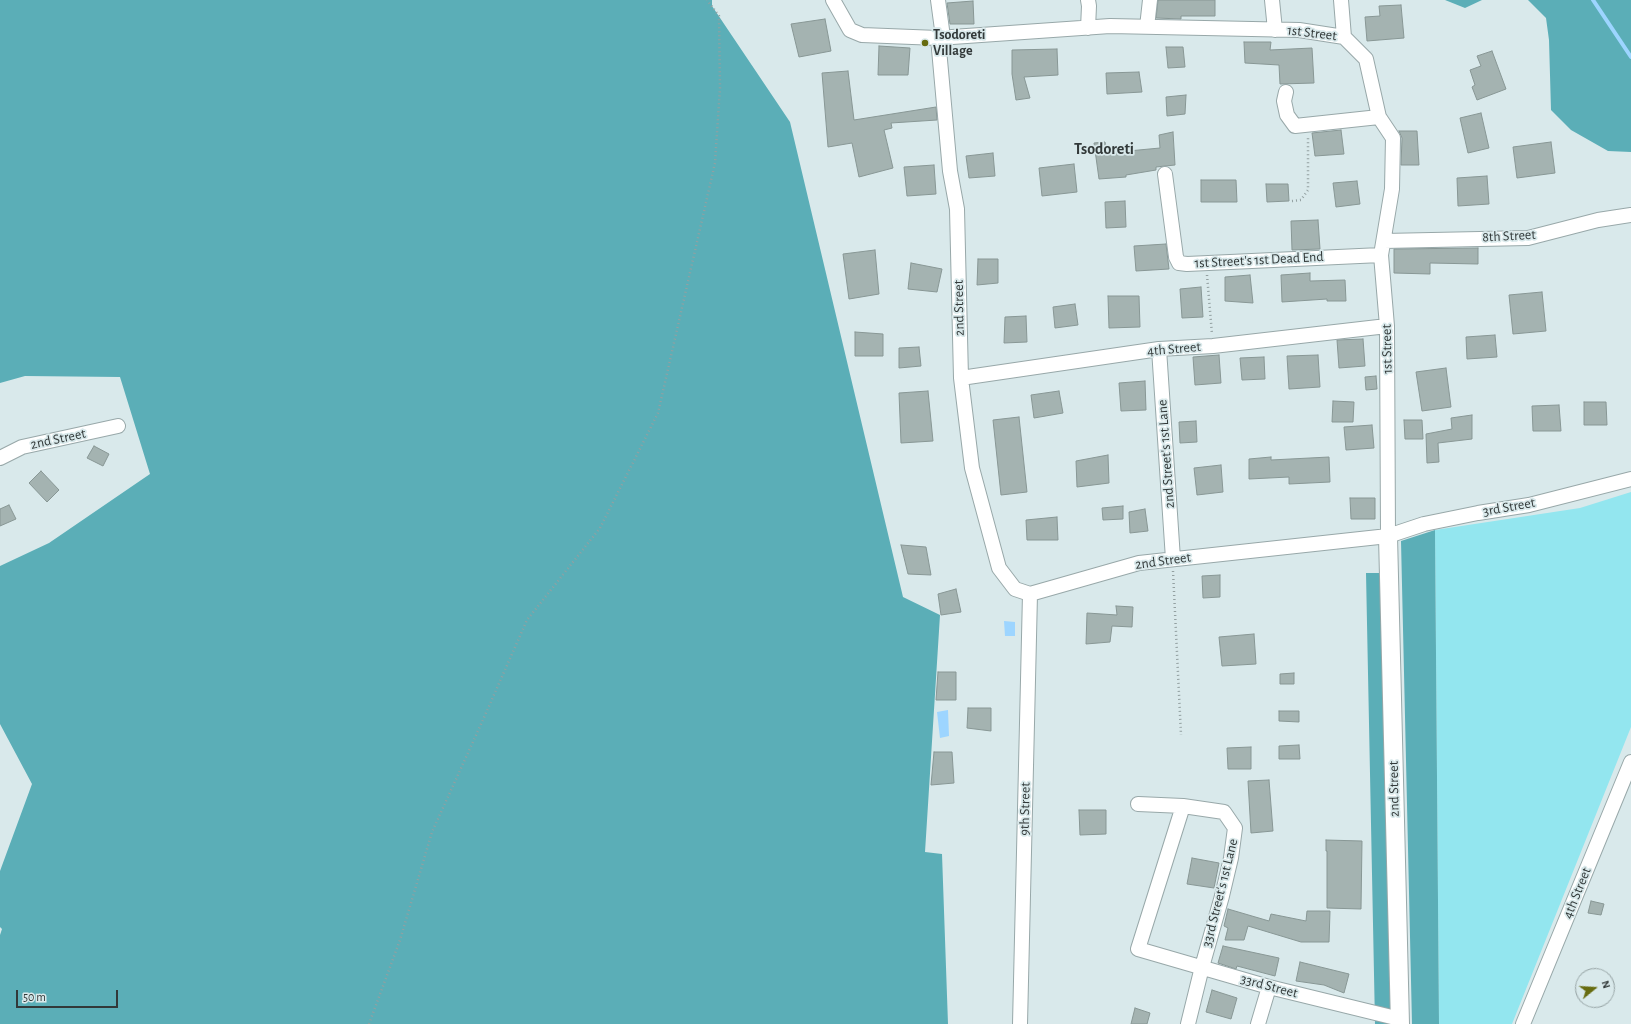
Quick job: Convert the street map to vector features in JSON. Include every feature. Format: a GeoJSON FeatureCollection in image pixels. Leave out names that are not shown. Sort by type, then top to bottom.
{"type":"FeatureCollection","features":[{"type":"Feature","properties":{"kind":"main road","name":"2nd Street"},"geometry":{"type":"LineString","coordinates":[[1388,536],[1400,1021]]}},
{"type":"Feature","properties":{"kind":"street","name":"1st Street"},"geometry":{"type":"LineString","coordinates":[[834,0],[850,30],[862,35],[941,38],[1088,28],[1147,27],[1299,30],[1344,37],[1366,59],[1380,117],[1393,138],[1392,189],[1381,255],[1387,326],[1388,536]]}},
{"type":"Feature","properties":{"kind":"street","name":"2nd Street"},"geometry":{"type":"LineString","coordinates":[[938,0],[950,171],[957,209],[961,378],[972,468],[999,568],[1015,589],[1030,594],[1139,563],[1388,536]]}},
{"type":"Feature","properties":{"kind":"street"},"geometry":{"type":"LineString","coordinates":[[1088,0],[1090,6],[1088,28]]}},
{"type":"Feature","properties":{"kind":"street"},"geometry":{"type":"LineString","coordinates":[[1147,27],[1150,0]]}},
{"type":"Feature","properties":{"kind":"street"},"geometry":{"type":"LineString","coordinates":[[1272,0],[1275,30]]}},
{"type":"Feature","properties":{"kind":"street"},"geometry":{"type":"LineString","coordinates":[[1341,0],[1344,37]]}},
{"type":"Feature","properties":{"kind":"street"},"geometry":{"type":"LineString","coordinates":[[1286,92],[1284,102],[1287,115],[1295,126],[1380,117]]}},
{"type":"Feature","properties":{"kind":"street","name":"1st Street's 1st Dead End"},"geometry":{"type":"LineString","coordinates":[[1165,174],[1176,257],[1179,263],[1381,255]]}},
{"type":"Feature","properties":{"kind":"street","name":"8th Street"},"geometry":{"type":"LineString","coordinates":[[1384,241],[1528,238],[1598,220],[1631,215]]}},
{"type":"Feature","properties":{"kind":"street","name":"4th Street"},"geometry":{"type":"LineString","coordinates":[[961,378],[1159,349],[1213,346],[1387,326]]}},
{"type":"Feature","properties":{"kind":"street","name":"2nd Street's 1st Lane"},"geometry":{"type":"LineString","coordinates":[[1159,349],[1173,559]]}},
{"type":"Feature","properties":{"kind":"street","name":"2nd Street"},"geometry":{"type":"LineString","coordinates":[[0,458],[22,447],[118,426]]}},
{"type":"Feature","properties":{"kind":"street","name":"3rd Street"},"geometry":{"type":"LineString","coordinates":[[1388,536],[1424,524],[1478,512],[1529,505],[1631,479]]}},
{"type":"Feature","properties":{"kind":"street","name":"9th Street"},"geometry":{"type":"LineString","coordinates":[[1020,1024],[1030,594]]}},
{"type":"Feature","properties":{"kind":"street","name":"4th Street"},"geometry":{"type":"LineString","coordinates":[[1523,1024],[1628,778],[1631,762]]}},
{"type":"Feature","properties":{"kind":"street","name":"33rd Street's 1st Lane"},"geometry":{"type":"LineString","coordinates":[[1138,804],[1183,806],[1224,812],[1235,828],[1223,888],[1188,1024]]}},
{"type":"Feature","properties":{"kind":"street","name":"33rd Street"},"geometry":{"type":"LineString","coordinates":[[1183,806],[1138,949],[1268,987],[1400,1021]]}},
{"type":"Feature","properties":{"kind":"street"},"geometry":{"type":"LineString","coordinates":[[1258,1024],[1268,987]]}},
{"type":"Feature","properties":{"kind":"path"},"geometry":{"type":"LineString","coordinates":[[369,1024],[400,940],[432,832],[527,620],[600,528],[658,414],[715,164],[720,88],[719,16],[707,0]]}},
{"type":"Feature","properties":{"kind":"path"},"geometry":{"type":"LineString","coordinates":[[1292,201],[1301,200],[1308,190],[1308,124]]}},
{"type":"Feature","properties":{"kind":"path"},"geometry":{"type":"LineString","coordinates":[[1205,263],[1213,346]]}},
{"type":"Feature","properties":{"kind":"path"},"geometry":{"type":"LineString","coordinates":[[1173,559],[1181,735]]}},
{"type":"Feature","properties":{"kind":"shaded area"},"geometry":{"type":"Polygon","coordinates":[[[0,0],[712,0],[712,6],[790,122],[903,597],[940,615],[925,852],[942,854],[948,1024],[0,1024],[0,935],[2,929],[0,927],[0,871],[32,784],[0,724],[0,566],[49,543],[150,474],[120,377],[25,376],[0,383],[0,0]]]}},
{"type":"Feature","properties":{"kind":"shaded area"},"geometry":{"type":"Polygon","coordinates":[[[1445,0],[1482,0],[1465,8],[1445,0]]]}},
{"type":"Feature","properties":{"kind":"shaded area"},"geometry":{"type":"Polygon","coordinates":[[[1528,0],[1631,0],[1631,152],[1608,151],[1571,130],[1551,110],[1549,40],[1546,18],[1528,0]]]}},
{"type":"Feature","properties":{"kind":"shaded area"},"geometry":{"type":"Polygon","coordinates":[[[1631,492],[1631,727],[1512,1024],[1439,1024],[1435,530],[1580,508],[1631,492]]]}},
{"type":"Feature","properties":{"kind":"shaded area"},"geometry":{"type":"Polygon","coordinates":[[[1435,530],[1439,1024],[1412,1024],[1401,541],[1435,530]]]}},
{"type":"Feature","properties":{"kind":"shaded area"},"geometry":{"type":"Polygon","coordinates":[[[1366,573],[1382,573],[1393,1024],[1375,1024],[1366,573]]]}},
{"type":"Feature","properties":{"kind":"shaded area"},"geometry":{"type":"Polygon","coordinates":[[[1004,621],[1015,622],[1015,636],[1005,636],[1004,621]]]}},
{"type":"Feature","properties":{"kind":"shaded area"},"geometry":{"type":"Polygon","coordinates":[[[948,710],[949,736],[940,738],[937,712],[948,710]]]}},
{"type":"Feature","properties":{"kind":"building"},"geometry":{"type":"Polygon","coordinates":[[[1158,0],[1215,0],[1215,16],[1181,16],[1181,19],[1156,18],[1158,0]]]}},
{"type":"Feature","properties":{"kind":"building"},"geometry":{"type":"Polygon","coordinates":[[[973,1],[974,24],[950,24],[947,3],[973,1]]]}},
{"type":"Feature","properties":{"kind":"building"},"geometry":{"type":"Polygon","coordinates":[[[1401,5],[1404,38],[1367,41],[1365,17],[1380,16],[1379,6],[1401,5]]]}},
{"type":"Feature","properties":{"kind":"building"},"geometry":{"type":"Polygon","coordinates":[[[825,19],[831,51],[799,57],[791,24],[825,19]]]}},
{"type":"Feature","properties":{"kind":"building"},"geometry":{"type":"Polygon","coordinates":[[[1244,42],[1271,42],[1270,50],[1312,48],[1314,83],[1280,84],[1279,65],[1245,63],[1244,42]]]}},
{"type":"Feature","properties":{"kind":"building"},"geometry":{"type":"Polygon","coordinates":[[[879,46],[910,48],[908,75],[878,75],[879,46]]]}},
{"type":"Feature","properties":{"kind":"building"},"geometry":{"type":"Polygon","coordinates":[[[1166,47],[1183,47],[1185,67],[1168,68],[1166,47]]]}},
{"type":"Feature","properties":{"kind":"building"},"geometry":{"type":"Polygon","coordinates":[[[1057,49],[1058,75],[1024,77],[1030,98],[1016,100],[1012,74],[1012,50],[1057,49]]]}},
{"type":"Feature","properties":{"kind":"building"},"geometry":{"type":"Polygon","coordinates":[[[1492,51],[1506,89],[1477,100],[1472,87],[1475,85],[1470,70],[1481,66],[1477,56],[1492,51]]]}},
{"type":"Feature","properties":{"kind":"building"},"geometry":{"type":"Polygon","coordinates":[[[848,71],[854,120],[936,107],[937,120],[891,123],[892,128],[884,130],[893,168],[859,177],[852,143],[828,147],[822,73],[848,71]]]}},
{"type":"Feature","properties":{"kind":"building"},"geometry":{"type":"Polygon","coordinates":[[[1139,72],[1142,92],[1107,94],[1106,73],[1139,72]]]}},
{"type":"Feature","properties":{"kind":"building"},"geometry":{"type":"Polygon","coordinates":[[[1186,95],[1185,114],[1167,116],[1166,97],[1186,95]]]}},
{"type":"Feature","properties":{"kind":"building"},"geometry":{"type":"Polygon","coordinates":[[[1481,113],[1489,148],[1468,153],[1460,118],[1481,113]]]}},
{"type":"Feature","properties":{"kind":"building"},"geometry":{"type":"Polygon","coordinates":[[[1341,130],[1344,154],[1315,156],[1312,133],[1341,130]]]}},
{"type":"Feature","properties":{"kind":"building"},"geometry":{"type":"Polygon","coordinates":[[[1399,131],[1417,131],[1419,165],[1401,165],[1402,138],[1399,131]]]}},
{"type":"Feature","properties":{"kind":"building"},"geometry":{"type":"Polygon","coordinates":[[[1173,132],[1175,165],[1156,167],[1156,170],[1126,175],[1126,177],[1099,179],[1094,143],[1105,142],[1107,153],[1160,148],[1159,135],[1173,132]]]}},
{"type":"Feature","properties":{"kind":"building"},"geometry":{"type":"Polygon","coordinates":[[[1551,142],[1555,173],[1517,178],[1513,147],[1551,142]]]}},
{"type":"Feature","properties":{"kind":"building"},"geometry":{"type":"Polygon","coordinates":[[[993,153],[995,176],[969,178],[966,156],[993,153]]]}},
{"type":"Feature","properties":{"kind":"building"},"geometry":{"type":"Polygon","coordinates":[[[1074,164],[1077,192],[1042,196],[1039,168],[1074,164]]]}},
{"type":"Feature","properties":{"kind":"building"},"geometry":{"type":"Polygon","coordinates":[[[934,165],[936,194],[907,196],[904,167],[934,165]]]}},
{"type":"Feature","properties":{"kind":"building"},"geometry":{"type":"Polygon","coordinates":[[[1487,176],[1489,204],[1458,206],[1457,178],[1487,176]]]}},
{"type":"Feature","properties":{"kind":"building"},"geometry":{"type":"Polygon","coordinates":[[[1201,180],[1236,180],[1237,202],[1201,202],[1201,180]]]}},
{"type":"Feature","properties":{"kind":"building"},"geometry":{"type":"Polygon","coordinates":[[[1357,181],[1360,204],[1336,207],[1333,183],[1357,181]]]}},
{"type":"Feature","properties":{"kind":"building"},"geometry":{"type":"Polygon","coordinates":[[[1266,184],[1288,184],[1289,201],[1267,202],[1266,184]]]}},
{"type":"Feature","properties":{"kind":"building"},"geometry":{"type":"Polygon","coordinates":[[[1125,201],[1126,227],[1106,228],[1105,202],[1125,201]]]}},
{"type":"Feature","properties":{"kind":"building"},"geometry":{"type":"Polygon","coordinates":[[[1318,220],[1320,249],[1292,250],[1291,221],[1318,220]]]}},
{"type":"Feature","properties":{"kind":"building"},"geometry":{"type":"Polygon","coordinates":[[[1166,244],[1169,269],[1136,271],[1134,246],[1166,244]]]}},
{"type":"Feature","properties":{"kind":"building"},"geometry":{"type":"Polygon","coordinates":[[[1478,248],[1478,264],[1430,263],[1430,274],[1394,273],[1394,249],[1478,248]]]}},
{"type":"Feature","properties":{"kind":"building"},"geometry":{"type":"Polygon","coordinates":[[[875,250],[879,294],[849,299],[843,254],[875,250]]]}},
{"type":"Feature","properties":{"kind":"building"},"geometry":{"type":"Polygon","coordinates":[[[978,259],[998,259],[998,283],[977,285],[978,259]]]}},
{"type":"Feature","properties":{"kind":"building"},"geometry":{"type":"Polygon","coordinates":[[[911,263],[942,269],[937,292],[908,289],[911,263]]]}},
{"type":"Feature","properties":{"kind":"building"},"geometry":{"type":"Polygon","coordinates":[[[1310,273],[1310,281],[1345,280],[1346,301],[1327,301],[1327,299],[1282,302],[1281,275],[1310,273]]]}},
{"type":"Feature","properties":{"kind":"building"},"geometry":{"type":"Polygon","coordinates":[[[1250,275],[1253,303],[1225,301],[1225,277],[1250,275]]]}},
{"type":"Feature","properties":{"kind":"building"},"geometry":{"type":"Polygon","coordinates":[[[1201,287],[1203,317],[1182,318],[1180,289],[1201,287]]]}},
{"type":"Feature","properties":{"kind":"building"},"geometry":{"type":"Polygon","coordinates":[[[1542,292],[1546,331],[1513,334],[1509,295],[1542,292]]]}},
{"type":"Feature","properties":{"kind":"building"},"geometry":{"type":"Polygon","coordinates":[[[1108,296],[1139,296],[1140,327],[1109,328],[1108,296]]]}},
{"type":"Feature","properties":{"kind":"building"},"geometry":{"type":"Polygon","coordinates":[[[1075,304],[1078,325],[1055,328],[1053,307],[1075,304]]]}},
{"type":"Feature","properties":{"kind":"building"},"geometry":{"type":"Polygon","coordinates":[[[1026,316],[1027,342],[1004,343],[1005,317],[1026,316]]]}},
{"type":"Feature","properties":{"kind":"building"},"geometry":{"type":"Polygon","coordinates":[[[855,332],[883,334],[883,356],[855,356],[855,332]]]}},
{"type":"Feature","properties":{"kind":"building"},"geometry":{"type":"Polygon","coordinates":[[[1495,335],[1497,357],[1467,359],[1466,337],[1495,335]]]}},
{"type":"Feature","properties":{"kind":"building"},"geometry":{"type":"Polygon","coordinates":[[[1363,339],[1365,366],[1339,368],[1337,340],[1363,339]]]}},
{"type":"Feature","properties":{"kind":"building"},"geometry":{"type":"Polygon","coordinates":[[[919,347],[921,366],[899,368],[899,348],[919,347]]]}},
{"type":"Feature","properties":{"kind":"building"},"geometry":{"type":"Polygon","coordinates":[[[1219,355],[1221,383],[1195,385],[1193,357],[1219,355]]]}},
{"type":"Feature","properties":{"kind":"building"},"geometry":{"type":"Polygon","coordinates":[[[1318,355],[1320,387],[1289,389],[1287,356],[1318,355]]]}},
{"type":"Feature","properties":{"kind":"building"},"geometry":{"type":"Polygon","coordinates":[[[1264,357],[1265,379],[1242,380],[1240,358],[1264,357]]]}},
{"type":"Feature","properties":{"kind":"building"},"geometry":{"type":"Polygon","coordinates":[[[1446,368],[1451,407],[1422,411],[1416,372],[1446,368]]]}},
{"type":"Feature","properties":{"kind":"building"},"geometry":{"type":"Polygon","coordinates":[[[1376,376],[1377,389],[1366,390],[1365,377],[1376,376]]]}},
{"type":"Feature","properties":{"kind":"building"},"geometry":{"type":"Polygon","coordinates":[[[1145,381],[1146,410],[1121,411],[1119,383],[1145,381]]]}},
{"type":"Feature","properties":{"kind":"building"},"geometry":{"type":"Polygon","coordinates":[[[928,391],[933,441],[901,443],[899,393],[928,391]]]}},
{"type":"Feature","properties":{"kind":"building"},"geometry":{"type":"Polygon","coordinates":[[[1059,391],[1063,413],[1034,418],[1031,395],[1059,391]]]}},
{"type":"Feature","properties":{"kind":"building"},"geometry":{"type":"Polygon","coordinates":[[[1333,401],[1354,402],[1353,422],[1332,422],[1333,401]]]}},
{"type":"Feature","properties":{"kind":"building"},"geometry":{"type":"Polygon","coordinates":[[[1584,402],[1606,402],[1607,425],[1584,425],[1584,402]]]}},
{"type":"Feature","properties":{"kind":"building"},"geometry":{"type":"Polygon","coordinates":[[[1559,405],[1561,431],[1533,431],[1532,406],[1559,405]]]}},
{"type":"Feature","properties":{"kind":"building"},"geometry":{"type":"Polygon","coordinates":[[[1472,415],[1472,439],[1438,443],[1439,462],[1427,463],[1426,434],[1452,429],[1451,418],[1472,415]]]}},
{"type":"Feature","properties":{"kind":"building"},"geometry":{"type":"Polygon","coordinates":[[[1019,417],[1027,492],[1001,495],[993,420],[1019,417]]]}},
{"type":"Feature","properties":{"kind":"building"},"geometry":{"type":"Polygon","coordinates":[[[1404,420],[1422,420],[1423,439],[1405,439],[1404,420]]]}},
{"type":"Feature","properties":{"kind":"building"},"geometry":{"type":"Polygon","coordinates":[[[1196,421],[1197,442],[1180,443],[1179,422],[1196,421]]]}},
{"type":"Feature","properties":{"kind":"building"},"geometry":{"type":"Polygon","coordinates":[[[1372,425],[1374,448],[1346,450],[1344,427],[1372,425]]]}},
{"type":"Feature","properties":{"kind":"building"},"geometry":{"type":"Polygon","coordinates":[[[94,446],[109,454],[103,466],[87,458],[94,446]]]}},
{"type":"Feature","properties":{"kind":"building"},"geometry":{"type":"Polygon","coordinates":[[[1108,455],[1109,483],[1077,487],[1076,461],[1108,455]]]}},
{"type":"Feature","properties":{"kind":"building"},"geometry":{"type":"Polygon","coordinates":[[[1271,457],[1271,460],[1329,457],[1330,482],[1289,484],[1289,477],[1249,479],[1249,459],[1271,457]]]}},
{"type":"Feature","properties":{"kind":"building"},"geometry":{"type":"Polygon","coordinates":[[[1221,465],[1223,492],[1197,495],[1194,468],[1221,465]]]}},
{"type":"Feature","properties":{"kind":"building"},"geometry":{"type":"Polygon","coordinates":[[[41,471],[59,490],[47,502],[29,483],[41,471]]]}},
{"type":"Feature","properties":{"kind":"building"},"geometry":{"type":"Polygon","coordinates":[[[1350,498],[1375,498],[1375,519],[1351,519],[1350,498]]]}},
{"type":"Feature","properties":{"kind":"building"},"geometry":{"type":"Polygon","coordinates":[[[9,505],[16,519],[0,526],[0,509],[9,505]]]}},
{"type":"Feature","properties":{"kind":"building"},"geometry":{"type":"Polygon","coordinates":[[[1123,506],[1123,519],[1103,520],[1102,508],[1123,506]]]}},
{"type":"Feature","properties":{"kind":"building"},"geometry":{"type":"Polygon","coordinates":[[[1145,509],[1148,531],[1130,533],[1129,512],[1145,509]]]}},
{"type":"Feature","properties":{"kind":"building"},"geometry":{"type":"Polygon","coordinates":[[[1057,517],[1058,540],[1027,540],[1026,520],[1057,517]]]}},
{"type":"Feature","properties":{"kind":"building"},"geometry":{"type":"Polygon","coordinates":[[[901,545],[926,547],[931,575],[908,574],[901,545]]]}},
{"type":"Feature","properties":{"kind":"building"},"geometry":{"type":"Polygon","coordinates":[[[1220,575],[1220,597],[1203,598],[1202,576],[1220,575]]]}},
{"type":"Feature","properties":{"kind":"building"},"geometry":{"type":"Polygon","coordinates":[[[956,589],[961,612],[941,615],[938,594],[956,589]]]}},
{"type":"Feature","properties":{"kind":"building"},"geometry":{"type":"Polygon","coordinates":[[[1116,606],[1133,607],[1132,627],[1112,626],[1110,642],[1086,644],[1087,613],[1117,615],[1116,606]]]}},
{"type":"Feature","properties":{"kind":"building"},"geometry":{"type":"Polygon","coordinates":[[[1254,634],[1256,664],[1222,666],[1219,637],[1254,634]]]}},
{"type":"Feature","properties":{"kind":"building"},"geometry":{"type":"Polygon","coordinates":[[[938,672],[956,672],[956,700],[936,700],[938,672]]]}},
{"type":"Feature","properties":{"kind":"building"},"geometry":{"type":"Polygon","coordinates":[[[1294,673],[1294,684],[1280,684],[1280,674],[1294,673]]]}},
{"type":"Feature","properties":{"kind":"building"},"geometry":{"type":"Polygon","coordinates":[[[968,708],[991,708],[991,731],[967,728],[968,708]]]}},
{"type":"Feature","properties":{"kind":"building"},"geometry":{"type":"Polygon","coordinates":[[[1279,711],[1299,711],[1299,722],[1279,721],[1279,711]]]}},
{"type":"Feature","properties":{"kind":"building"},"geometry":{"type":"Polygon","coordinates":[[[1299,745],[1300,759],[1279,759],[1279,746],[1299,745]]]}},
{"type":"Feature","properties":{"kind":"building"},"geometry":{"type":"Polygon","coordinates":[[[1251,747],[1251,769],[1228,769],[1227,748],[1251,747]]]}},
{"type":"Feature","properties":{"kind":"building"},"geometry":{"type":"Polygon","coordinates":[[[934,752],[952,752],[954,783],[931,785],[934,752]]]}},
{"type":"Feature","properties":{"kind":"building"},"geometry":{"type":"Polygon","coordinates":[[[1269,780],[1273,831],[1251,833],[1248,781],[1269,780]]]}},
{"type":"Feature","properties":{"kind":"building"},"geometry":{"type":"Polygon","coordinates":[[[1079,810],[1106,810],[1106,834],[1080,835],[1079,810]]]}},
{"type":"Feature","properties":{"kind":"building"},"geometry":{"type":"Polygon","coordinates":[[[1326,840],[1362,841],[1361,909],[1327,908],[1326,840]]]}},
{"type":"Feature","properties":{"kind":"building"},"geometry":{"type":"Polygon","coordinates":[[[1192,858],[1219,863],[1214,888],[1187,884],[1192,858]]]}},
{"type":"Feature","properties":{"kind":"building"},"geometry":{"type":"Polygon","coordinates":[[[1591,901],[1604,904],[1601,915],[1588,913],[1591,901]]]}},
{"type":"Feature","properties":{"kind":"building"},"geometry":{"type":"Polygon","coordinates":[[[1228,909],[1269,921],[1271,914],[1306,921],[1307,911],[1330,911],[1329,942],[1301,942],[1248,926],[1244,940],[1225,940],[1228,928],[1224,926],[1228,909]]]}},
{"type":"Feature","properties":{"kind":"building"},"geometry":{"type":"Polygon","coordinates":[[[1223,946],[1279,958],[1275,976],[1237,966],[1236,969],[1218,963],[1223,946]]]}},
{"type":"Feature","properties":{"kind":"building"},"geometry":{"type":"Polygon","coordinates":[[[1300,962],[1349,974],[1344,993],[1324,985],[1296,981],[1300,962]]]}},
{"type":"Feature","properties":{"kind":"building"},"geometry":{"type":"Polygon","coordinates":[[[1212,990],[1237,998],[1231,1019],[1206,1012],[1212,990]]]}},
{"type":"Feature","properties":{"kind":"building"},"geometry":{"type":"Polygon","coordinates":[[[1135,1008],[1150,1013],[1147,1024],[1131,1024],[1135,1008]]]}},
{"type":"Feature","properties":{"kind":"waterway"},"geometry":{"type":"LineString","coordinates":[[1593,0],[1631,57]]}},
{"type":"Feature","properties":{"kind":"place","name":"Tsodoreti Village"},"geometry":{"type":"Point","coordinates":[925,43]}},
{"type":"Feature","properties":{"kind":"district","name":"Tsodoreti"},"geometry":{"type":"Point","coordinates":[1104,149]}}]}
